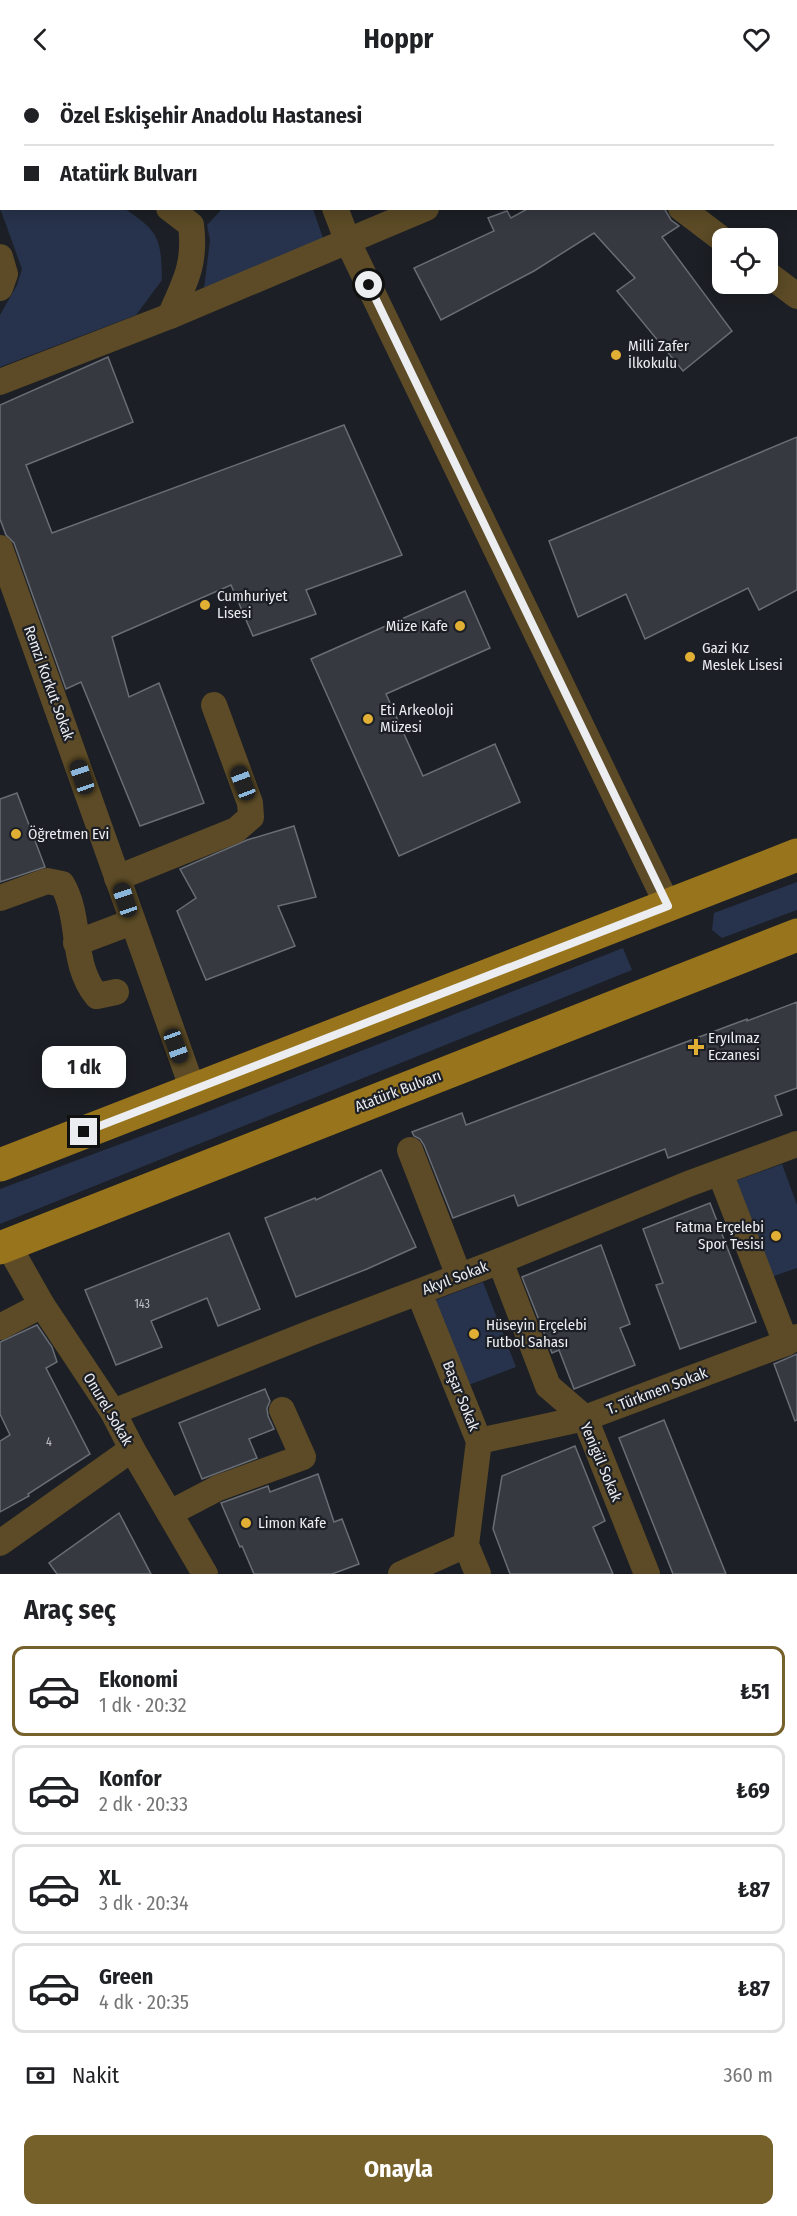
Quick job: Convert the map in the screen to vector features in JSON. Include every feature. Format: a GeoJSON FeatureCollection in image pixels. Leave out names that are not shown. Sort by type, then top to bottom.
{"type":"FeatureCollection","features":[{"type":"Feature","properties":{"kind":"main road"},"geometry":{"type":"LineString","coordinates":[[0,1165],[797,855]]}},
{"type":"Feature","properties":{"kind":"main road","name":"Atatürk Bulvarı"},"geometry":{"type":"LineString","coordinates":[[4,1247],[797,934]]}},
{"type":"Feature","properties":{"kind":"street"},"geometry":{"type":"LineString","coordinates":[[170,316],[189,274],[198,217],[175,210]]}},
{"type":"Feature","properties":{"kind":"street"},"geometry":{"type":"LineString","coordinates":[[336,210],[348,242],[668,906]]}},
{"type":"Feature","properties":{"kind":"street"},"geometry":{"type":"LineString","coordinates":[[0,382],[170,316],[421,210]]}},
{"type":"Feature","properties":{"kind":"street"},"geometry":{"type":"LineString","coordinates":[[684,210],[712,232]]}},
{"type":"Feature","properties":{"kind":"street"},"geometry":{"type":"LineString","coordinates":[[0,256],[5,274],[0,288]]}},
{"type":"Feature","properties":{"kind":"street"},"geometry":{"type":"LineString","coordinates":[[778,282],[797,296]]}},
{"type":"Feature","properties":{"kind":"street","name":"Remzi Korkut Sokak"},"geometry":{"type":"LineString","coordinates":[[0,548],[193,1090]]}},
{"type":"Feature","properties":{"kind":"street"},"geometry":{"type":"LineString","coordinates":[[117,878],[236,830],[250,817],[250,803],[214,705]]}},
{"type":"Feature","properties":{"kind":"street"},"geometry":{"type":"LineString","coordinates":[[0,898],[47,880],[62,884],[69,897],[76,943],[88,985],[98,996],[116,992]]}},
{"type":"Feature","properties":{"kind":"street"},"geometry":{"type":"LineString","coordinates":[[76,943],[132,922]]}},
{"type":"Feature","properties":{"kind":"street"},"geometry":{"type":"LineString","coordinates":[[410,1150],[459,1276]]}},
{"type":"Feature","properties":{"kind":"street","name":"Akyıl Sokak"},"geometry":{"type":"LineString","coordinates":[[113,1412],[500,1261],[688,1184],[795,1151]]}},
{"type":"Feature","properties":{"kind":"street"},"geometry":{"type":"LineString","coordinates":[[720,1173],[791,1340]]}},
{"type":"Feature","properties":{"kind":"street","name":"Onurel Sokak"},"geometry":{"type":"LineString","coordinates":[[4,1247],[113,1412],[205,1574]]}},
{"type":"Feature","properties":{"kind":"street","name":"Yenigül Sokak"},"geometry":{"type":"LineString","coordinates":[[500,1261],[548,1386],[585,1419],[647,1574]]}},
{"type":"Feature","properties":{"kind":"street","name":"Başar Sokak"},"geometry":{"type":"LineString","coordinates":[[419,1293],[479,1441],[466,1545],[478,1574]]}},
{"type":"Feature","properties":{"kind":"street"},"geometry":{"type":"LineString","coordinates":[[0,1327],[42,1305]]}},
{"type":"Feature","properties":{"kind":"street","name":"T. Türkmen Sokak"},"geometry":{"type":"LineString","coordinates":[[479,1441],[585,1419],[791,1340]]}},
{"type":"Feature","properties":{"kind":"street"},"geometry":{"type":"LineString","coordinates":[[170,1513],[218,1488],[303,1457],[282,1410]]}},
{"type":"Feature","properties":{"kind":"street"},"geometry":{"type":"LineString","coordinates":[[0,1543],[132,1449]]}},
{"type":"Feature","properties":{"kind":"street"},"geometry":{"type":"LineString","coordinates":[[401,1574],[466,1545]]}},
{"type":"Feature","properties":{"kind":"shaded area"},"geometry":{"type":"Polygon","coordinates":[[[1,210],[126,210],[145,224],[156,238],[161,255],[162,280],[136,315],[0,367],[0,315],[17,285],[22,269],[1,210]]]}},
{"type":"Feature","properties":{"kind":"shaded area"},"geometry":{"type":"Polygon","coordinates":[[[221,210],[313,210],[325,244],[204,289],[210,240],[207,225],[221,210]]]}},
{"type":"Feature","properties":{"kind":"shaded area"},"geometry":{"type":"Polygon","coordinates":[[[797,882],[797,910],[722,938],[712,930],[714,913],[797,882]]]}},
{"type":"Feature","properties":{"kind":"shaded area"},"geometry":{"type":"Polygon","coordinates":[[[623,948],[632,970],[0,1224],[0,1189],[203,1113],[623,948]]]}},
{"type":"Feature","properties":{"kind":"shaded area","name":"Fatma Erçelebi Spor Tesisi"},"geometry":{"type":"Polygon","coordinates":[[[782,1164],[797,1205],[797,1268],[771,1277],[735,1181],[782,1164]]]}},
{"type":"Feature","properties":{"kind":"shaded area","name":"Hüseyin Erçelebi Futbol Sahası"},"geometry":{"type":"Polygon","coordinates":[[[483,1282],[516,1367],[466,1386],[433,1301],[483,1282]]]}},
{"type":"Feature","properties":{"kind":"building"},"geometry":{"type":"Polygon","coordinates":[[[525,210],[665,210],[671,220],[679,226],[662,237],[732,331],[683,371],[617,291],[635,278],[594,233],[534,271],[441,320],[414,268],[494,231],[488,218],[507,211],[511,218],[525,210]]]}},
{"type":"Feature","properties":{"kind":"building"},"geometry":{"type":"Polygon","coordinates":[[[108,357],[133,422],[26,465],[52,533],[344,425],[402,555],[306,590],[316,614],[253,636],[231,585],[112,637],[129,697],[159,683],[204,803],[140,826],[81,682],[66,689],[14,543],[6,535],[0,519],[0,405],[108,357]]]}},
{"type":"Feature","properties":{"kind":"building"},"geometry":{"type":"Polygon","coordinates":[[[797,437],[797,590],[759,610],[748,588],[645,639],[626,594],[578,617],[549,541],[797,437]]]}},
{"type":"Feature","properties":{"kind":"building","name":"Eti Arkeoloji Müzesi"},"geometry":{"type":"Polygon","coordinates":[[[465,591],[490,648],[386,694],[423,776],[495,744],[520,802],[399,856],[311,659],[465,591]]]}},
{"type":"Feature","properties":{"kind":"building","name":"Öğretmen Evi"},"geometry":{"type":"Polygon","coordinates":[[[17,793],[45,867],[0,882],[0,799],[17,793]]]}},
{"type":"Feature","properties":{"kind":"building"},"geometry":{"type":"Polygon","coordinates":[[[294,826],[316,897],[278,906],[295,946],[206,980],[177,911],[196,898],[180,869],[247,840],[294,826]]]}},
{"type":"Feature","properties":{"kind":"building"},"geometry":{"type":"Polygon","coordinates":[[[797,1002],[797,1088],[775,1096],[782,1115],[668,1158],[665,1149],[518,1206],[514,1195],[453,1218],[424,1145],[412,1132],[462,1113],[466,1125],[797,1002]]]}},
{"type":"Feature","properties":{"kind":"building"},"geometry":{"type":"Polygon","coordinates":[[[381,1170],[416,1247],[296,1297],[265,1218],[315,1198],[316,1200],[381,1170]]]}},
{"type":"Feature","properties":{"kind":"building"},"geometry":{"type":"Polygon","coordinates":[[[710,1203],[756,1322],[680,1349],[656,1285],[663,1283],[643,1229],[710,1203]]]}},
{"type":"Feature","properties":{"kind":"building"},"geometry":{"type":"Polygon","coordinates":[[[229,1233],[260,1309],[218,1326],[207,1298],[151,1321],[162,1347],[116,1365],[85,1290],[229,1233]]]}},
{"type":"Feature","properties":{"kind":"building"},"geometry":{"type":"Polygon","coordinates":[[[601,1245],[630,1324],[620,1328],[635,1365],[574,1389],[559,1350],[552,1353],[522,1277],[601,1245]]]}},
{"type":"Feature","properties":{"kind":"building"},"geometry":{"type":"Polygon","coordinates":[[[37,1325],[52,1347],[57,1362],[46,1368],[90,1454],[28,1494],[29,1496],[0,1512],[0,1441],[10,1435],[0,1414],[0,1342],[37,1325]]]}},
{"type":"Feature","properties":{"kind":"building"},"geometry":{"type":"Polygon","coordinates":[[[797,1354],[797,1420],[795,1421],[774,1364],[797,1354]]]}},
{"type":"Feature","properties":{"kind":"building"},"geometry":{"type":"Polygon","coordinates":[[[265,1389],[270,1401],[267,1408],[268,1416],[274,1429],[249,1439],[257,1458],[202,1479],[179,1423],[265,1389]]]}},
{"type":"Feature","properties":{"kind":"building"},"geometry":{"type":"Polygon","coordinates":[[[664,1420],[726,1574],[673,1574],[619,1438],[664,1420]]]}},
{"type":"Feature","properties":{"kind":"building"},"geometry":{"type":"Polygon","coordinates":[[[575,1446],[605,1521],[593,1527],[613,1574],[510,1574],[493,1529],[502,1476],[575,1446]]]}},
{"type":"Feature","properties":{"kind":"building"},"geometry":{"type":"Polygon","coordinates":[[[318,1474],[334,1522],[342,1519],[359,1564],[332,1574],[254,1574],[221,1503],[268,1486],[270,1492],[318,1474]]]}},
{"type":"Feature","properties":{"kind":"building"},"geometry":{"type":"Polygon","coordinates":[[[119,1513],[151,1574],[57,1574],[49,1563],[119,1513]]]}},
{"type":"Feature","properties":{"kind":"place","name":"Milli Zafer İlkokulu"},"geometry":{"type":"Point","coordinates":[616,355]}},
{"type":"Feature","properties":{"kind":"place","name":"Cumhuriyet Lisesi"},"geometry":{"type":"Point","coordinates":[205,605]}},
{"type":"Feature","properties":{"kind":"place","name":"Müze Kafe"},"geometry":{"type":"Point","coordinates":[460,626]}},
{"type":"Feature","properties":{"kind":"place","name":"Gazi Kız Meslek Lisesi"},"geometry":{"type":"Point","coordinates":[690,657]}},
{"type":"Feature","properties":{"kind":"place","name":"Eti Arkeoloji Müzesi"},"geometry":{"type":"Point","coordinates":[368,719]}},
{"type":"Feature","properties":{"kind":"place","name":"Öğretmen Evi"},"geometry":{"type":"Point","coordinates":[16,834]}},
{"type":"Feature","properties":{"kind":"place","name":"Eryılmaz Eczanesi"},"geometry":{"type":"Point","coordinates":[696,1047]}},
{"type":"Feature","properties":{"kind":"place","name":"Fatma Erçelebi Spor Tesisi"},"geometry":{"type":"Point","coordinates":[776,1236]}},
{"type":"Feature","properties":{"kind":"place","name":"Hüseyin Erçelebi Futbol Sahası"},"geometry":{"type":"Point","coordinates":[474,1334]}},
{"type":"Feature","properties":{"kind":"place","name":"Limon Kafe"},"geometry":{"type":"Point","coordinates":[246,1523]}},
{"type":"Feature","properties":{"kind":"route"},"geometry":{"type":"LineString","coordinates":[[84,1132],[668,906],[369,285]]}}]}
